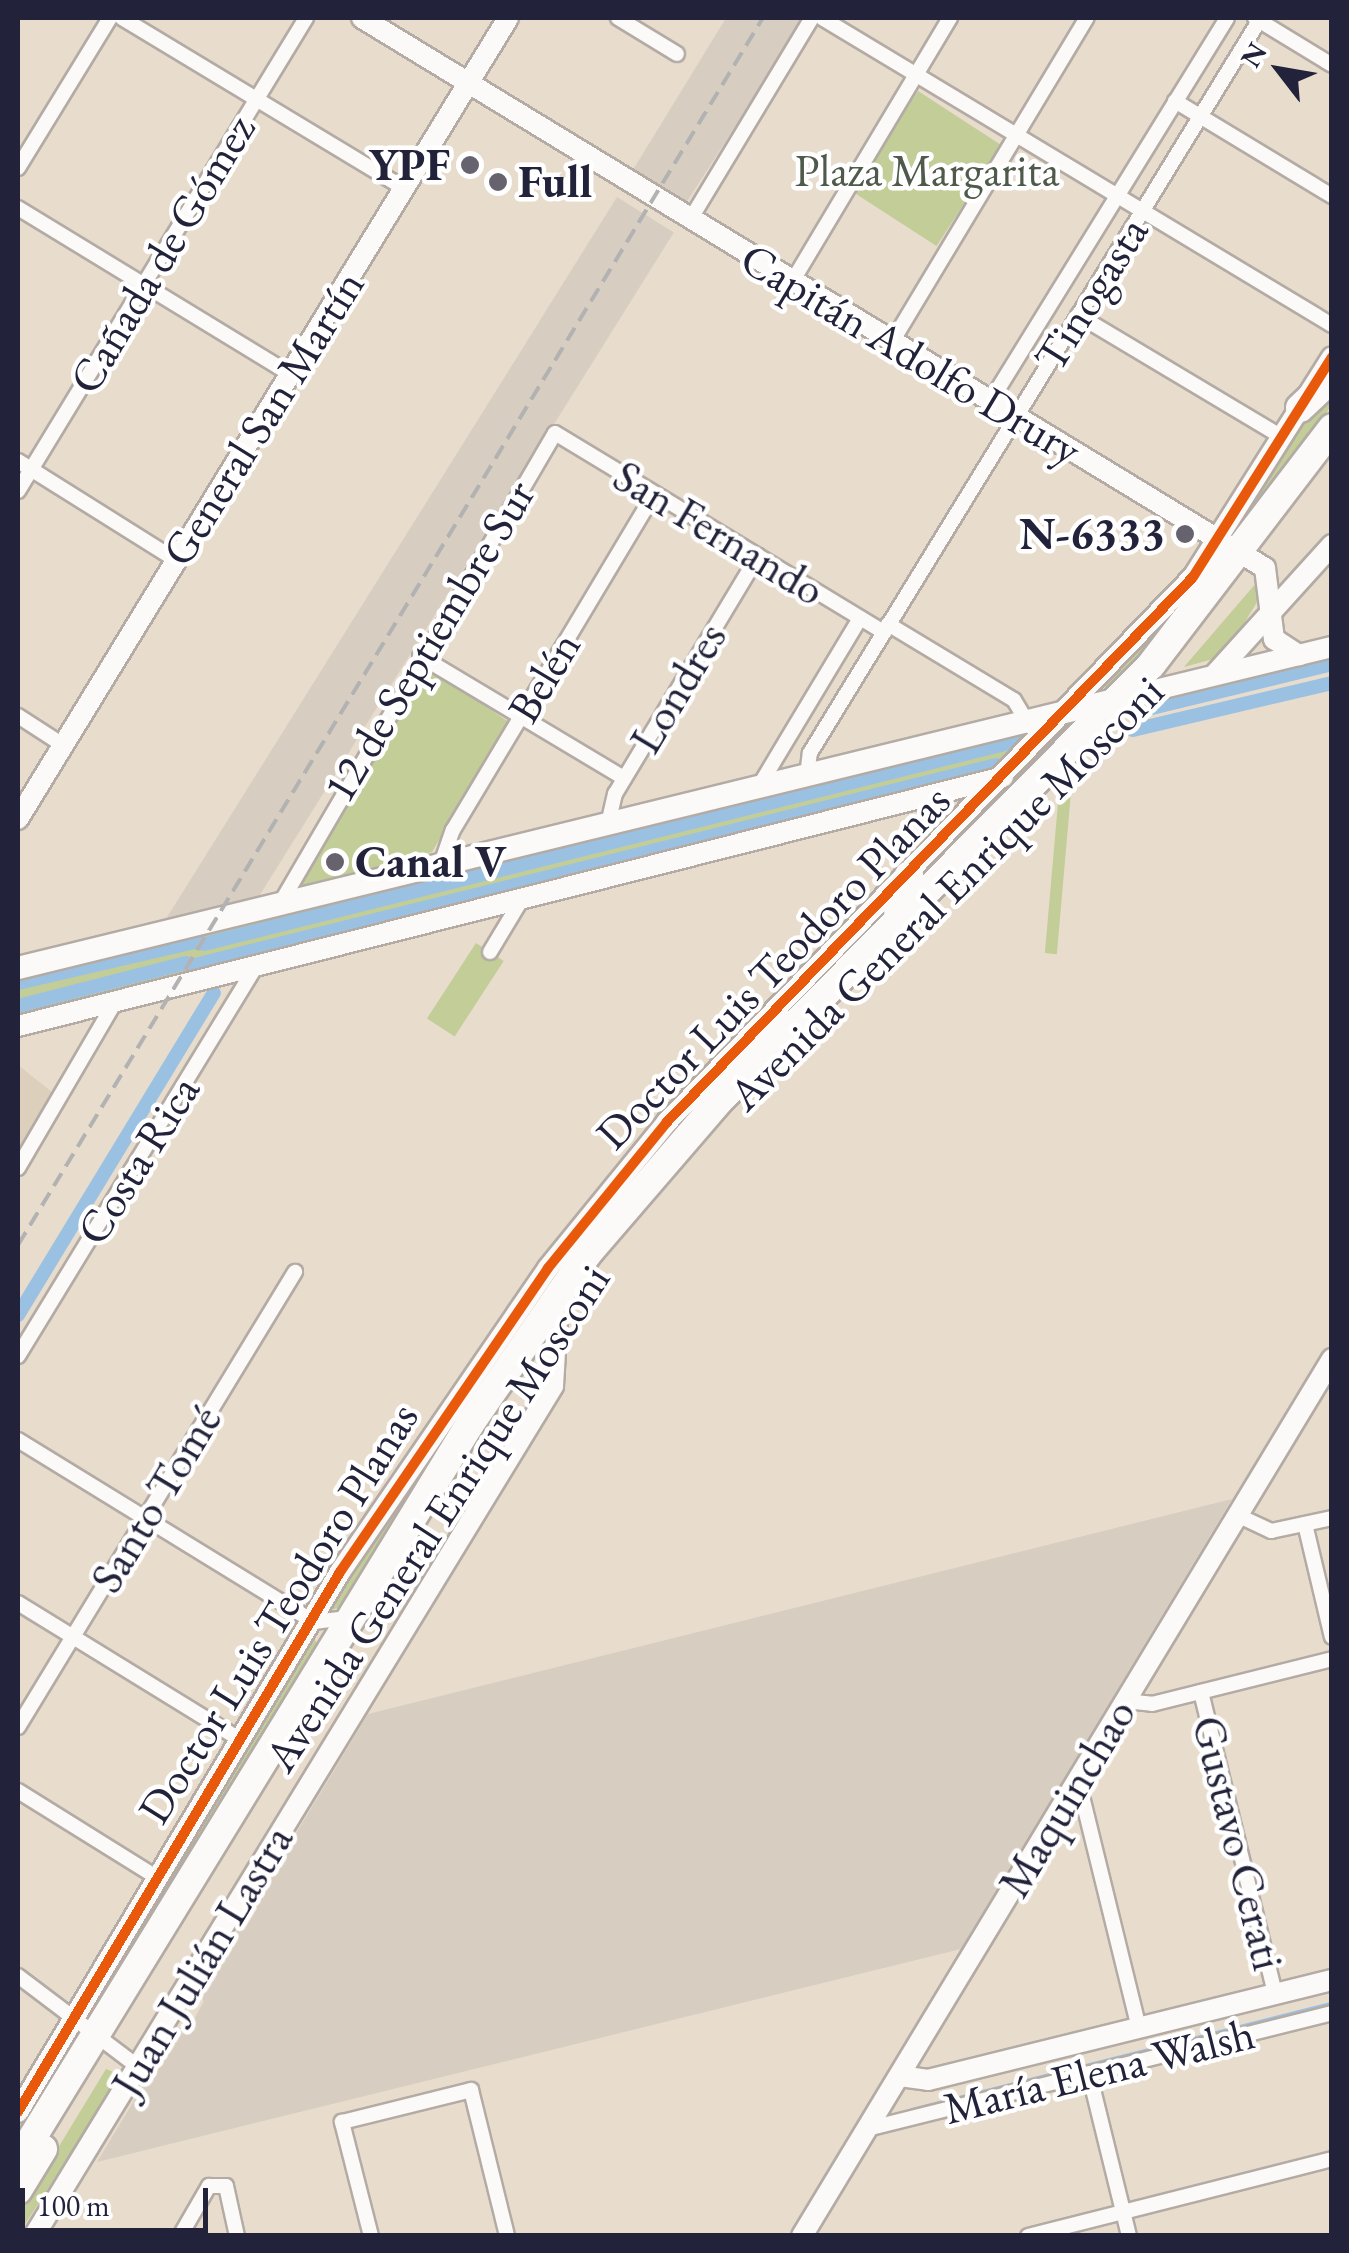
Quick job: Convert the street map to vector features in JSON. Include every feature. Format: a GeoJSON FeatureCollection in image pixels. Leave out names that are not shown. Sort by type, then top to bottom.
{"type":"FeatureCollection","features":[{"type":"Feature","properties":{"kind":"highway"},"geometry":{"type":"LineString","coordinates":[[1300,408],[1332,378]]}},
{"type":"Feature","properties":{"kind":"highway","name":"Avenida General Enrique Mosconi"},"geometry":{"type":"LineString","coordinates":[[18,2190],[103,2036],[357,1607],[496,1382],[609,1226],[899,920],[1120,699],[1239,552],[1332,428]]}},
{"type":"Feature","properties":{"kind":"highway","name":"Avenida General Enrique Mosconi"},"geometry":{"type":"LineString","coordinates":[[18,2161],[103,2036],[557,1320],[710,1134],[1148,692],[1239,552],[1332,458]]}},
{"type":"Feature","properties":{"kind":"highway"},"geometry":{"type":"LineString","coordinates":[[899,920],[898,892],[909,874]]}},
{"type":"Feature","properties":{"kind":"main road"},"geometry":{"type":"LineString","coordinates":[[18,968],[1148,692]]}},
{"type":"Feature","properties":{"kind":"street"},"geometry":{"type":"LineString","coordinates":[[18,168],[110,18]]}},
{"type":"Feature","properties":{"kind":"street"},"geometry":{"type":"LineString","coordinates":[[122,18],[404,188]]}},
{"type":"Feature","properties":{"kind":"street","name":"Cañada de Gómez"},"geometry":{"type":"LineString","coordinates":[[18,490],[24,465],[143,284],[306,18]]}},
{"type":"Feature","properties":{"kind":"street","name":"Capitán Adolfo Drury"},"geometry":{"type":"LineString","coordinates":[[364,18],[1239,552]]}},
{"type":"Feature","properties":{"kind":"street","name":"General San Martín"},"geometry":{"type":"LineString","coordinates":[[18,819],[508,18]]}},
{"type":"Feature","properties":{"kind":"street"},"geometry":{"type":"LineString","coordinates":[[618,18],[677,54]]}},
{"type":"Feature","properties":{"kind":"street"},"geometry":{"type":"LineString","coordinates":[[690,220],[812,18]]}},
{"type":"Feature","properties":{"kind":"street"},"geometry":{"type":"LineString","coordinates":[[822,18],[1332,325]]}},
{"type":"Feature","properties":{"kind":"street"},"geometry":{"type":"LineString","coordinates":[[792,282],[950,18]]}},
{"type":"Feature","properties":{"kind":"street"},"geometry":{"type":"LineString","coordinates":[[892,342],[1087,18]]}},
{"type":"Feature","properties":{"kind":"street","name":"Tinogasta"},"geometry":{"type":"LineString","coordinates":[[990,402],[1226,18]]}},
{"type":"Feature","properties":{"kind":"street"},"geometry":{"type":"LineString","coordinates":[[1265,21],[1332,65]]}},
{"type":"Feature","properties":{"kind":"street","name":"Tinogasta"},"geometry":{"type":"LineString","coordinates":[[807,776],[810,752],[1200,117],[1265,21]]}},
{"type":"Feature","properties":{"kind":"street"},"geometry":{"type":"LineString","coordinates":[[1175,102],[1332,196]]}},
{"type":"Feature","properties":{"kind":"street"},"geometry":{"type":"LineString","coordinates":[[18,208],[290,374]]}},
{"type":"Feature","properties":{"kind":"street"},"geometry":{"type":"LineString","coordinates":[[1078,315],[1282,438]]}},
{"type":"Feature","properties":{"kind":"street","name":"Doctor Luis Teodoro Planas"},"geometry":{"type":"LineString","coordinates":[[18,2112],[311,1620],[446,1407],[620,1176],[1102,674],[1239,552],[1282,438],[1332,358]]}},
{"type":"Feature","properties":{"kind":"street","name":"San Fernando"},"geometry":{"type":"LineString","coordinates":[[554,433],[860,618],[886,628],[1014,700],[1029,722]]}},
{"type":"Feature","properties":{"kind":"street","name":"12 de Septiembre Sur"},"geometry":{"type":"LineString","coordinates":[[280,904],[420,656],[554,433]]}},
{"type":"Feature","properties":{"kind":"street"},"geometry":{"type":"LineString","coordinates":[[24,465],[176,560]]}},
{"type":"Feature","properties":{"kind":"street","name":"Belén"},"geometry":{"type":"LineString","coordinates":[[441,864],[521,716],[654,494]]}},
{"type":"Feature","properties":{"kind":"street"},"geometry":{"type":"LineString","coordinates":[[1215,674],[1332,545]]}},
{"type":"Feature","properties":{"kind":"street"},"geometry":{"type":"LineString","coordinates":[[1239,552],[1271,576],[1277,644],[1299,655]]}},
{"type":"Feature","properties":{"kind":"street","name":"Londres"},"geometry":{"type":"LineString","coordinates":[[608,824],[624,778],[758,556]]}},
{"type":"Feature","properties":{"kind":"street"},"geometry":{"type":"LineString","coordinates":[[758,788],[860,618]]}},
{"type":"Feature","properties":{"kind":"street"},"geometry":{"type":"LineString","coordinates":[[1148,692],[1332,647]]}},
{"type":"Feature","properties":{"kind":"street"},"geometry":{"type":"LineString","coordinates":[[420,656],[624,778]]}},
{"type":"Feature","properties":{"kind":"street"},"geometry":{"type":"LineString","coordinates":[[1102,674],[1098,694],[1120,699]]}},
{"type":"Feature","properties":{"kind":"street"},"geometry":{"type":"LineString","coordinates":[[18,716],[63,745]]}},
{"type":"Feature","properties":{"kind":"street"},"geometry":{"type":"LineString","coordinates":[[1029,722],[1032,748]]}},
{"type":"Feature","properties":{"kind":"street"},"geometry":{"type":"LineString","coordinates":[[18,1026],[524,894],[1005,776]]}},
{"type":"Feature","properties":{"kind":"street"},"geometry":{"type":"LineString","coordinates":[[947,792],[963,800],[964,818]]}},
{"type":"Feature","properties":{"kind":"street"},"geometry":{"type":"LineString","coordinates":[[490,952],[524,894]]}},
{"type":"Feature","properties":{"kind":"street","name":"Costa Rica"},"geometry":{"type":"LineString","coordinates":[[18,1356],[258,964]]}},
{"type":"Feature","properties":{"kind":"street"},"geometry":{"type":"LineString","coordinates":[[18,1168],[115,1002]]}},
{"type":"Feature","properties":{"kind":"street","name":"Santo Tomé"},"geometry":{"type":"LineString","coordinates":[[18,1727],[295,1272]]}},
{"type":"Feature","properties":{"kind":"street","name":"Juan Julián Lastra"},"geometry":{"type":"LineString","coordinates":[[34,2236],[553,1386],[557,1320]]}},
{"type":"Feature","properties":{"kind":"street","name":"Maquinchao"},"geometry":{"type":"LineString","coordinates":[[802,2236],[1332,1359]]}},
{"type":"Feature","properties":{"kind":"street"},"geometry":{"type":"LineString","coordinates":[[18,1440],[311,1620],[332,1626],[357,1607]]}},
{"type":"Feature","properties":{"kind":"street"},"geometry":{"type":"LineString","coordinates":[[1237,1515],[1271,1530],[1332,1518]]}},
{"type":"Feature","properties":{"kind":"street"},"geometry":{"type":"LineString","coordinates":[[1305,1524],[1332,1637]]}},
{"type":"Feature","properties":{"kind":"street"},"geometry":{"type":"LineString","coordinates":[[18,1603],[239,1740]]}},
{"type":"Feature","properties":{"kind":"street"},"geometry":{"type":"LineString","coordinates":[[1125,1702],[1201,1692],[1332,1659]]}},
{"type":"Feature","properties":{"kind":"street","name":"Gustavo Cerati"},"geometry":{"type":"LineString","coordinates":[[1201,1692],[1275,1994]]}},
{"type":"Feature","properties":{"kind":"street"},"geometry":{"type":"LineString","coordinates":[[1078,1780],[1139,2028]]}},
{"type":"Feature","properties":{"kind":"street"},"geometry":{"type":"LineString","coordinates":[[18,1791],[156,1877]]}},
{"type":"Feature","properties":{"kind":"street"},"geometry":{"type":"LineString","coordinates":[[18,1976],[76,2012],[137,2066]]}},
{"type":"Feature","properties":{"kind":"street","name":"María Elena Walsh"},"geometry":{"type":"LineString","coordinates":[[900,2076],[928,2080],[1332,1980]]}},
{"type":"Feature","properties":{"kind":"street","name":"María Elena Walsh"},"geometry":{"type":"LineString","coordinates":[[866,2128],[1332,2013]]}},
{"type":"Feature","properties":{"kind":"street"},"geometry":{"type":"LineString","coordinates":[[1088,2074],[1129,2236]]}},
{"type":"Feature","properties":{"kind":"street"},"geometry":{"type":"LineString","coordinates":[[370,2236],[342,2122],[471,2090],[507,2236]]}},
{"type":"Feature","properties":{"kind":"street"},"geometry":{"type":"LineString","coordinates":[[1028,2236],[1332,2160]]}},
{"type":"Feature","properties":{"kind":"street"},"geometry":{"type":"LineString","coordinates":[[180,2236],[210,2186],[226,2186],[237,2236]]}},
{"type":"Feature","properties":{"kind":"shaded area"},"geometry":{"type":"Polygon","coordinates":[[[726,18],[805,18],[686,203],[631,173],[726,18]]]}},
{"type":"Feature","properties":{"kind":"shaded area"},"geometry":{"type":"Polygon","coordinates":[[[617,197],[674,233],[223,954],[166,919],[617,197]]]}},
{"type":"Feature","properties":{"kind":"shaded area"},"geometry":{"type":"Polygon","coordinates":[[[18,1065],[52,1092],[18,1149],[18,1065]]]}},
{"type":"Feature","properties":{"kind":"shaded area"},"geometry":{"type":"Polygon","coordinates":[[[1232,1499],[961,1949],[97,2162],[178,2028],[191,2025],[204,2001],[198,1996],[368,1714],[1232,1499]]]}},
{"type":"Feature","properties":{"kind":"green space","name":"Plaza Margarita"},"geometry":{"type":"Polygon","coordinates":[[[918,91],[1002,145],[937,246],[853,192],[918,91]]]}},
{"type":"Feature","properties":{"kind":"green space"},"geometry":{"type":"Polygon","coordinates":[[[1331,386],[1331,406],[1237,535],[1305,413],[1331,386]]]}},
{"type":"Feature","properties":{"kind":"green space"},"geometry":{"type":"Polygon","coordinates":[[[1225,559],[1109,692],[1105,690],[1104,681],[1225,559]]]}},
{"type":"Feature","properties":{"kind":"green space"},"geometry":{"type":"Polygon","coordinates":[[[1257,582],[1262,594],[1224,656],[1184,667],[1257,582]]]}},
{"type":"Feature","properties":{"kind":"green space"},"geometry":{"type":"Polygon","coordinates":[[[435,672],[509,722],[432,852],[298,891],[292,882],[421,673],[435,672]]]}},
{"type":"Feature","properties":{"kind":"green space"},"geometry":{"type":"Polygon","coordinates":[[[1065,723],[1077,724],[1057,954],[1045,953],[1065,723]]]}},
{"type":"Feature","properties":{"kind":"green space"},"geometry":{"type":"Polygon","coordinates":[[[1020,733],[1024,742],[992,773],[18,1018],[18,974],[1020,733]]]}},
{"type":"Feature","properties":{"kind":"green space"},"geometry":{"type":"Polygon","coordinates":[[[888,904],[698,1111],[343,1606],[326,1612],[443,1419],[625,1177],[888,904]]]}},
{"type":"Feature","properties":{"kind":"green space"},"geometry":{"type":"Polygon","coordinates":[[[476,943],[504,961],[455,1036],[427,1018],[476,943]]]}},
{"type":"Feature","properties":{"kind":"green space"},"geometry":{"type":"Polygon","coordinates":[[[311,1634],[319,1646],[92,2008],[311,1634]]]}},
{"type":"Feature","properties":{"kind":"green space"},"geometry":{"type":"Polygon","coordinates":[[[106,2069],[121,2075],[18,2235],[18,2214],[106,2069]]]}},
{"type":"Feature","properties":{"kind":"waterway"},"geometry":{"type":"LineString","coordinates":[[1152,708],[1332,664]]}},
{"type":"Feature","properties":{"kind":"waterway","name":"Canal V"},"geometry":{"type":"LineString","coordinates":[[1133,730],[1332,683]]}},
{"type":"Feature","properties":{"kind":"waterway"},"geometry":{"type":"LineString","coordinates":[[204,944],[1017,741]]}},
{"type":"Feature","properties":{"kind":"waterway","name":"Canal V"},"geometry":{"type":"LineString","coordinates":[[191,966],[996,765]]}},
{"type":"Feature","properties":{"kind":"waterway"},"geometry":{"type":"LineString","coordinates":[[18,983],[199,941]]}},
{"type":"Feature","properties":{"kind":"waterway","name":"Canal V"},"geometry":{"type":"LineString","coordinates":[[18,1006],[186,963]]}},
{"type":"Feature","properties":{"kind":"waterway"},"geometry":{"type":"LineString","coordinates":[[18,1315],[214,993]]}},
{"type":"Feature","properties":{"kind":"waterway"},"geometry":{"type":"LineString","coordinates":[[912,2110],[1332,2004]]}},
{"type":"Feature","properties":{"kind":"railway"},"geometry":{"type":"LineString","coordinates":[[18,1245],[763,18]]}},
{"type":"Feature","properties":{"kind":"cycle path"},"geometry":{"type":"LineString","coordinates":[[18,2112],[340,1572],[548,1268],[667,1122],[1193,577],[1332,357]]}},
{"type":"Feature","properties":{"kind":"place","name":"YPF"},"geometry":{"type":"Point","coordinates":[470,165]}},
{"type":"Feature","properties":{"kind":"place","name":"Full"},"geometry":{"type":"Point","coordinates":[498,182]}},
{"type":"Feature","properties":{"kind":"place","name":"N-6333"},"geometry":{"type":"Point","coordinates":[1185,534]}},
{"type":"Feature","properties":{"kind":"place","name":"Canal V"},"geometry":{"type":"Point","coordinates":[335,862]}}]}
